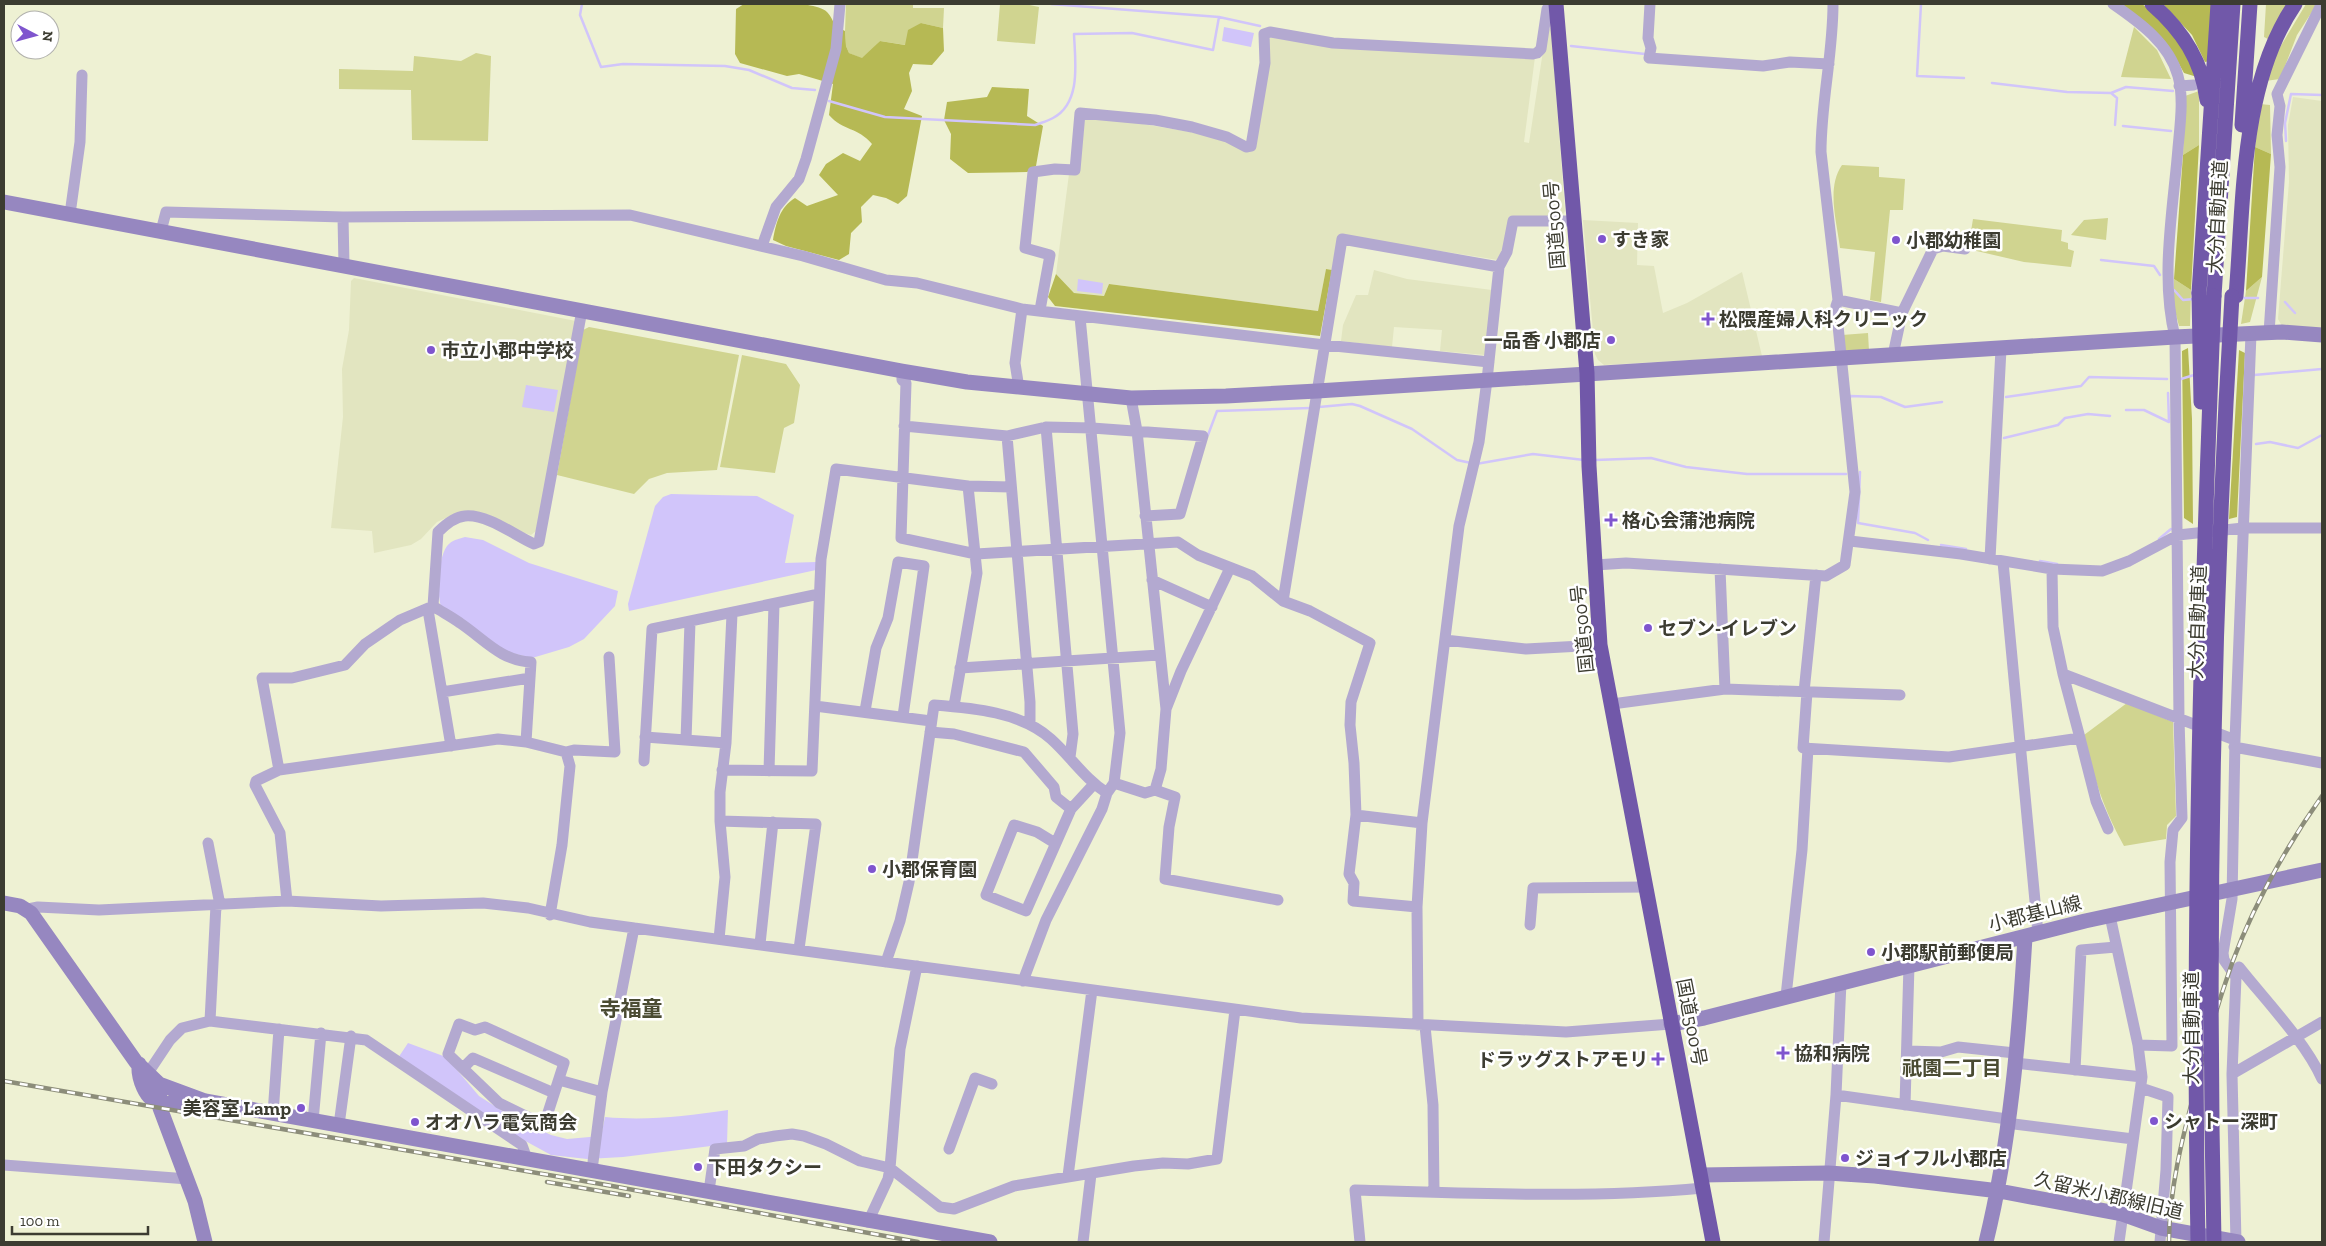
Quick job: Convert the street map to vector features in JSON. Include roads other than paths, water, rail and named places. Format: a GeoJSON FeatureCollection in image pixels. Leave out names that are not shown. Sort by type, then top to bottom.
{"type":"FeatureCollection","features":[{"type":"Feature","properties":{"kind":"highway","name":"国道500号"},"geometry":{"type":"LineString","coordinates":[[1556,4],[1587,373],[1589,466],[1600,645],[1713,1242]]}},
{"type":"Feature","properties":{"kind":"highway"},"geometry":{"type":"LineString","coordinates":[[2152,4],[2182,34],[2200,68],[2208,108],[2207,177]]}},
{"type":"Feature","properties":{"kind":"highway"},"geometry":{"type":"LineString","coordinates":[[2204,534],[2199,293],[2218,4]]}},
{"type":"Feature","properties":{"kind":"highway","name":"大分自動車道"},"geometry":{"type":"LineString","coordinates":[[2198,1242],[2196,864],[2204,534],[2214,296],[2233,4]]}},
{"type":"Feature","properties":{"kind":"highway","name":"大分自動車道"},"geometry":{"type":"LineString","coordinates":[[2214,1242],[2211,1093],[2212,843],[2220,534],[2228,357],[2234,296],[2246,58],[2252,4]]}},
{"type":"Feature","properties":{"kind":"highway"},"geometry":{"type":"LineString","coordinates":[[2234,296],[2252,114],[2269,53],[2296,4]]}},
{"type":"Feature","properties":{"kind":"street"},"geometry":{"type":"LineString","coordinates":[[762,246],[776,208],[799,179],[806,159],[836,49],[840,4]]}},
{"type":"Feature","properties":{"kind":"street"},"geometry":{"type":"LineString","coordinates":[[1040,310],[1050,255],[1025,248],[1033,172],[1055,168],[1075,170],[1080,113],[1155,120],[1192,127],[1227,137],[1246,147],[1252,146],[1265,64],[1264,34],[1270,32],[1333,43],[1533,54],[1541,49],[1547,9],[1550,4]]}},
{"type":"Feature","properties":{"kind":"street"},"geometry":{"type":"LineString","coordinates":[[1650,4],[1648,38],[1651,48],[1649,58],[1763,66],[1790,62],[1829,64]]}},
{"type":"Feature","properties":{"kind":"street"},"geometry":{"type":"LineString","coordinates":[[1595,565],[1626,563],[1826,576],[1845,564],[1850,541],[1855,492],[1836,306],[1838,300],[1820,152],[1821,127],[1833,36],[1833,4]]}},
{"type":"Feature","properties":{"kind":"street"},"geometry":{"type":"LineString","coordinates":[[2113,4],[2144,26],[2160,43],[2170,59],[2180,86],[2181,112],[2168,280],[2170,316],[2175,338],[2179,720],[2182,818],[2173,830],[2169,893],[2171,903],[2172,1046],[2138,1045]]}},
{"type":"Feature","properties":{"kind":"street"},"geometry":{"type":"LineString","coordinates":[[2269,333],[2280,167],[2277,135],[2280,106],[2273,92],[2320,8]]}},
{"type":"Feature","properties":{"kind":"street"},"geometry":{"type":"LineString","coordinates":[[70,214],[80,142],[82,75]]}},
{"type":"Feature","properties":{"kind":"street"},"geometry":{"type":"LineString","coordinates":[[2180,86],[2194,85]]}},
{"type":"Feature","properties":{"kind":"street"},"geometry":{"type":"LineString","coordinates":[[4,202],[902,372],[1019,388],[1130,398],[1226,396],[1317,391],[1587,373],[2269,333],[2322,335]]}},
{"type":"Feature","properties":{"kind":"street"},"geometry":{"type":"LineString","coordinates":[[161,231],[166,212],[342,217],[630,215],[762,246],[886,280],[917,283],[1022,309],[1324,345],[1490,362]]}},
{"type":"Feature","properties":{"kind":"street"},"geometry":{"type":"LineString","coordinates":[[342,217],[344,265]]}},
{"type":"Feature","properties":{"kind":"street"},"geometry":{"type":"LineString","coordinates":[[1434,1192],[1433,1105],[1422,1026],[1417,907],[1422,823],[1459,526],[1478,442],[1490,362],[1499,267],[1507,252],[1513,221],[1574,221]]}},
{"type":"Feature","properties":{"kind":"street"},"geometry":{"type":"LineString","coordinates":[[1283,601],[1342,239],[1499,267]]}},
{"type":"Feature","properties":{"kind":"street"},"geometry":{"type":"LineString","coordinates":[[1893,355],[1902,313],[1933,249],[1943,246],[1965,249]]}},
{"type":"Feature","properties":{"kind":"street"},"geometry":{"type":"LineString","coordinates":[[1838,300],[1902,313]]}},
{"type":"Feature","properties":{"kind":"street"},"geometry":{"type":"LineString","coordinates":[[1019,388],[1015,363],[1022,309]]}},
{"type":"Feature","properties":{"kind":"street"},"geometry":{"type":"LineString","coordinates":[[451,746],[431,608],[438,532],[450,521],[465,516],[495,522],[534,544],[539,542],[582,310]]}},
{"type":"Feature","properties":{"kind":"street"},"geometry":{"type":"LineString","coordinates":[[1023,981],[1046,920],[1102,809],[1107,793],[1114,783],[1120,733],[1080,317]]}},
{"type":"Feature","properties":{"kind":"street"},"geometry":{"type":"LineString","coordinates":[[2237,1242],[2232,1074],[2236,977],[2224,960],[2223,954],[2231,889],[2251,334]]}},
{"type":"Feature","properties":{"kind":"street"},"geometry":{"type":"LineString","coordinates":[[1990,559],[2001,349]]}},
{"type":"Feature","properties":{"kind":"street"},"geometry":{"type":"LineString","coordinates":[[902,372],[902,380],[906,383],[901,538],[976,554],[1148,542],[1178,542],[1198,555],[1252,576],[1283,601],[1310,611],[1370,643],[1352,702],[1350,725],[1356,815],[1348,874],[1354,883],[1353,901],[1417,907]]}},
{"type":"Feature","properties":{"kind":"street"},"geometry":{"type":"LineString","coordinates":[[1130,398],[1137,431],[1166,709],[1161,769],[1155,790]]}},
{"type":"Feature","properties":{"kind":"street"},"geometry":{"type":"LineString","coordinates":[[904,426],[1006,436],[1046,428],[1092,428],[1203,436],[1180,514],[1145,516]]}},
{"type":"Feature","properties":{"kind":"street"},"geometry":{"type":"LineString","coordinates":[[1046,428],[1073,734],[1070,757]]}},
{"type":"Feature","properties":{"kind":"street"},"geometry":{"type":"LineString","coordinates":[[1006,436],[1032,716],[1030,724]]}},
{"type":"Feature","properties":{"kind":"street"},"geometry":{"type":"LineString","coordinates":[[722,770],[812,772],[821,559],[836,469],[968,486],[1011,487]]}},
{"type":"Feature","properties":{"kind":"street"},"geometry":{"type":"LineString","coordinates":[[954,706],[977,573],[968,486]]}},
{"type":"Feature","properties":{"kind":"street"},"geometry":{"type":"LineString","coordinates":[[1850,541],[2052,569],[2102,571],[2129,561],[2178,534],[2243,528],[2322,528]]}},
{"type":"Feature","properties":{"kind":"street"},"geometry":{"type":"LineString","coordinates":[[865,711],[876,648],[888,618],[898,562],[924,566],[902,716]]}},
{"type":"Feature","properties":{"kind":"street"},"geometry":{"type":"LineString","coordinates":[[1986,1242],[1998,1192],[2032,935],[2021,748],[2003,562]]}},
{"type":"Feature","properties":{"kind":"street"},"geometry":{"type":"LineString","coordinates":[[1166,709],[1181,671],[1230,568]]}},
{"type":"Feature","properties":{"kind":"street"},"geometry":{"type":"LineString","coordinates":[[1720,569],[1726,689]]}},
{"type":"Feature","properties":{"kind":"street"},"geometry":{"type":"LineString","coordinates":[[2052,569],[2053,627],[2063,674],[2096,801],[2108,829]]}},
{"type":"Feature","properties":{"kind":"street"},"geometry":{"type":"LineString","coordinates":[[1816,575],[1805,692],[1803,748],[1949,757],[2080,738]]}},
{"type":"Feature","properties":{"kind":"street"},"geometry":{"type":"LineString","coordinates":[[1152,580],[1212,607]]}},
{"type":"Feature","properties":{"kind":"street"},"geometry":{"type":"LineString","coordinates":[[644,761],[652,629],[732,614],[819,594]]}},
{"type":"Feature","properties":{"kind":"street"},"geometry":{"type":"LineString","coordinates":[[769,771],[774,604]]}},
{"type":"Feature","properties":{"kind":"street"},"geometry":{"type":"LineString","coordinates":[[278,770],[262,678],[292,678],[345,665],[365,644],[400,620],[431,608],[458,621],[501,655],[515,660],[531,662],[526,742]]}},
{"type":"Feature","properties":{"kind":"street"},"geometry":{"type":"LineString","coordinates":[[719,939],[725,877],[720,821],[722,770],[726,743],[732,614]]}},
{"type":"Feature","properties":{"kind":"street"},"geometry":{"type":"LineString","coordinates":[[686,740],[690,622]]}},
{"type":"Feature","properties":{"kind":"street"},"geometry":{"type":"LineString","coordinates":[[1445,640],[1526,649],[1600,645]]}},
{"type":"Feature","properties":{"kind":"street"},"geometry":{"type":"LineString","coordinates":[[960,668],[1112,657],[1159,656]]}},
{"type":"Feature","properties":{"kind":"street"},"geometry":{"type":"LineString","coordinates":[[287,901],[280,834],[255,785],[256,781],[278,770],[498,739],[526,742],[566,752],[574,750],[615,752],[609,657]]}},
{"type":"Feature","properties":{"kind":"street"},"geometry":{"type":"LineString","coordinates":[[2063,674],[2235,743],[2322,763]]}},
{"type":"Feature","properties":{"kind":"street"},"geometry":{"type":"LineString","coordinates":[[442,692],[530,678]]}},
{"type":"Feature","properties":{"kind":"street"},"geometry":{"type":"LineString","coordinates":[[1612,704],[1726,689],[1900,695]]}},
{"type":"Feature","properties":{"kind":"street"},"geometry":{"type":"LineString","coordinates":[[886,962],[900,920],[909,882],[934,705],[954,706],[1001,714],[1030,724],[1049,737],[1094,784],[1107,793]]}},
{"type":"Feature","properties":{"kind":"street"},"geometry":{"type":"LineString","coordinates":[[815,706],[902,716],[954,734],[1024,752],[1054,787],[1056,797],[1071,809]]}},
{"type":"Feature","properties":{"kind":"street"},"geometry":{"type":"LineString","coordinates":[[645,737],[726,743]]}},
{"type":"Feature","properties":{"kind":"street"},"geometry":{"type":"LineString","coordinates":[[1786,996],[1802,850],[1808,748]]}},
{"type":"Feature","properties":{"kind":"street"},"geometry":{"type":"LineString","coordinates":[[550,915],[562,846],[570,766],[566,752]]}},
{"type":"Feature","properties":{"kind":"street"},"geometry":{"type":"LineString","coordinates":[[1114,783],[1145,794],[1155,790],[1175,797],[1169,827],[1165,879],[1278,900]]}},
{"type":"Feature","properties":{"kind":"street"},"geometry":{"type":"LineString","coordinates":[[1055,843],[1037,832],[1023,826],[1014,825],[986,895],[1026,911],[1071,809],[1094,784]]}},
{"type":"Feature","properties":{"kind":"street"},"geometry":{"type":"LineString","coordinates":[[1356,815],[1422,823]]}},
{"type":"Feature","properties":{"kind":"street"},"geometry":{"type":"LineString","coordinates":[[720,821],[816,824],[799,949]]}},
{"type":"Feature","properties":{"kind":"street"},"geometry":{"type":"LineString","coordinates":[[760,944],[773,822]]}},
{"type":"Feature","properties":{"kind":"street"},"geometry":{"type":"LineString","coordinates":[[208,842],[218,905],[210,1021]]}},
{"type":"Feature","properties":{"kind":"street","name":"小郡基山線"},"geometry":{"type":"LineString","coordinates":[[1671,1024],[1704,1018],[1841,982],[2110,916],[2322,870]]}},
{"type":"Feature","properties":{"kind":"street"},"geometry":{"type":"LineString","coordinates":[[1530,925],[1532,888],[1646,887]]}},
{"type":"Feature","properties":{"kind":"street"},"geometry":{"type":"LineString","coordinates":[[4,902],[28,909],[38,906],[99,910],[287,901],[381,906],[483,903],[528,908],[550,915],[634,928],[1300,1018],[1422,1026],[1566,1032],[1671,1024]]}},
{"type":"Feature","properties":{"kind":"street"},"geometry":{"type":"LineString","coordinates":[[28,909],[119,1041],[143,1069],[159,1084],[205,1101],[709,1191],[967,1240],[990,1242]]}},
{"type":"Feature","properties":{"kind":"street"},"geometry":{"type":"LineString","coordinates":[[2110,916],[2138,1045],[2142,1083],[2119,1242]]}},
{"type":"Feature","properties":{"kind":"street"},"geometry":{"type":"LineString","coordinates":[[592,1170],[602,1092],[634,928]]}},
{"type":"Feature","properties":{"kind":"street"},"geometry":{"type":"LineString","coordinates":[[2075,1070],[2081,950],[2116,947]]}},
{"type":"Feature","properties":{"kind":"street"},"geometry":{"type":"LineString","coordinates":[[1905,1105],[1910,965]]}},
{"type":"Feature","properties":{"kind":"street"},"geometry":{"type":"LineString","coordinates":[[868,1222],[890,1168],[900,1049],[917,966]]}},
{"type":"Feature","properties":{"kind":"street"},"geometry":{"type":"LineString","coordinates":[[2239,967],[2315,1062],[2322,1079]]}},
{"type":"Feature","properties":{"kind":"street"},"geometry":{"type":"LineString","coordinates":[[1824,1242],[1828,1173],[1836,1095],[1841,982]]}},
{"type":"Feature","properties":{"kind":"street"},"geometry":{"type":"LineString","coordinates":[[1068,1176],[1092,990]]}},
{"type":"Feature","properties":{"kind":"street"},"geometry":{"type":"LineString","coordinates":[[709,1191],[715,1149],[744,1146],[758,1139],[792,1134],[804,1136],[835,1148],[860,1162],[890,1168],[940,1207],[954,1210],[1014,1186],[1134,1166],[1163,1163],[1188,1164],[1217,1159],[1235,1010]]}},
{"type":"Feature","properties":{"kind":"street"},"geometry":{"type":"LineString","coordinates":[[205,1101],[160,1103],[148,1094],[140,1081],[143,1069],[182,1028],[210,1021],[351,1036],[366,1040],[522,1146],[527,1159]]}},
{"type":"Feature","properties":{"kind":"street"},"geometry":{"type":"LineString","coordinates":[[2232,1074],[2322,1022]]}},
{"type":"Feature","properties":{"kind":"street"},"geometry":{"type":"LineString","coordinates":[[459,1024],[475,1030],[485,1027],[564,1063],[544,1125],[499,1102],[463,1068],[448,1054],[459,1024]]}},
{"type":"Feature","properties":{"kind":"street"},"geometry":{"type":"LineString","coordinates":[[273,1114],[279,1029]]}},
{"type":"Feature","properties":{"kind":"street"},"geometry":{"type":"LineString","coordinates":[[313,1121],[321,1033]]}},
{"type":"Feature","properties":{"kind":"street"},"geometry":{"type":"LineString","coordinates":[[339,1125],[351,1036]]}},
{"type":"Feature","properties":{"kind":"street"},"geometry":{"type":"LineString","coordinates":[[1908,1051],[1941,1052],[1958,1047],[2142,1083],[2168,1097],[2166,1170],[2161,1235]]}},
{"type":"Feature","properties":{"kind":"street"},"geometry":{"type":"LineString","coordinates":[[463,1068],[473,1058],[554,1094]]}},
{"type":"Feature","properties":{"kind":"street"},"geometry":{"type":"LineString","coordinates":[[949,1149],[974,1078],[992,1084]]}},
{"type":"Feature","properties":{"kind":"street"},"geometry":{"type":"LineString","coordinates":[[559,1080],[602,1092]]}},
{"type":"Feature","properties":{"kind":"street"},"geometry":{"type":"LineString","coordinates":[[159,1084],[160,1103],[195,1201],[204,1242]]}},
{"type":"Feature","properties":{"kind":"street"},"geometry":{"type":"LineString","coordinates":[[1836,1095],[2133,1139]]}},
{"type":"Feature","properties":{"kind":"street"},"geometry":{"type":"LineString","coordinates":[[4,1164],[188,1179]]}},
{"type":"Feature","properties":{"kind":"street","name":"久留米小郡線旧道"},"geometry":{"type":"LineString","coordinates":[[1702,1182],[1828,1173],[1875,1176],[1998,1192],[2122,1214],[2161,1235],[2237,1242]]}},
{"type":"Feature","properties":{"kind":"street"},"geometry":{"type":"LineString","coordinates":[[1083,1242],[1091,1174]]}},
{"type":"Feature","properties":{"kind":"street"},"geometry":{"type":"LineString","coordinates":[[1360,1242],[1355,1190],[1536,1195],[1629,1194],[1702,1182]]}},
{"type":"Feature","properties":{"kind":"waterway"},"geometry":{"type":"LineString","coordinates":[[582,4],[580,15],[601,67],[623,64],[725,66],[749,70],[792,88],[815,90]]}},
{"type":"Feature","properties":{"kind":"waterway"},"geometry":{"type":"LineString","coordinates":[[1051,4],[1219,17],[1260,26]]}},
{"type":"Feature","properties":{"kind":"waterway"},"geometry":{"type":"LineString","coordinates":[[1921,4],[1917,76],[1964,78]]}},
{"type":"Feature","properties":{"kind":"waterway"},"geometry":{"type":"LineString","coordinates":[[829,101],[885,117],[1035,125],[1053,118],[1069,102],[1075,80],[1074,34],[1132,33],[1213,50],[1219,17]]}},
{"type":"Feature","properties":{"kind":"waterway"},"geometry":{"type":"LineString","coordinates":[[1571,46],[1645,54]]}},
{"type":"Feature","properties":{"kind":"waterway"},"geometry":{"type":"LineString","coordinates":[[1992,83],[2067,92],[2111,93],[2126,87],[2173,91]]}},
{"type":"Feature","properties":{"kind":"waterway"},"geometry":{"type":"LineString","coordinates":[[2111,93],[2117,98],[2115,125]]}},
{"type":"Feature","properties":{"kind":"waterway"},"geometry":{"type":"LineString","coordinates":[[2286,141],[2285,123],[2291,94],[2322,95]]}},
{"type":"Feature","properties":{"kind":"waterway"},"geometry":{"type":"LineString","coordinates":[[2123,126],[2171,131]]}},
{"type":"Feature","properties":{"kind":"waterway"},"geometry":{"type":"LineString","coordinates":[[2101,260],[2154,266],[2160,275]]}},
{"type":"Feature","properties":{"kind":"waterway"},"geometry":{"type":"LineString","coordinates":[[2174,290],[2183,300],[2194,299]]}},
{"type":"Feature","properties":{"kind":"waterway"},"geometry":{"type":"LineString","coordinates":[[2242,298],[2258,298]]}},
{"type":"Feature","properties":{"kind":"waterway"},"geometry":{"type":"LineString","coordinates":[[2285,302],[2295,313]]}},
{"type":"Feature","properties":{"kind":"waterway"},"geometry":{"type":"LineString","coordinates":[[2254,375],[2322,369]]}},
{"type":"Feature","properties":{"kind":"waterway"},"geometry":{"type":"LineString","coordinates":[[2181,379],[2194,375]]}},
{"type":"Feature","properties":{"kind":"waterway"},"geometry":{"type":"LineString","coordinates":[[2006,397],[2081,386],[2089,377],[2167,379]]}},
{"type":"Feature","properties":{"kind":"waterway"},"geometry":{"type":"LineString","coordinates":[[2126,410],[2144,410],[2169,422],[2168,393]]}},
{"type":"Feature","properties":{"kind":"waterway"},"geometry":{"type":"LineString","coordinates":[[1850,398],[1850,396],[1881,397],[1905,407],[1942,402]]}},
{"type":"Feature","properties":{"kind":"waterway"},"geometry":{"type":"LineString","coordinates":[[1319,407],[1352,404],[1360,406],[1412,429],[1457,460],[1471,463]]}},
{"type":"Feature","properties":{"kind":"waterway"},"geometry":{"type":"LineString","coordinates":[[1208,435],[1217,411],[1311,408]]}},
{"type":"Feature","properties":{"kind":"waterway"},"geometry":{"type":"LineString","coordinates":[[2004,438],[2058,425],[2065,418],[2088,414],[2110,416]]}},
{"type":"Feature","properties":{"kind":"waterway"},"geometry":{"type":"LineString","coordinates":[[2256,444],[2270,442],[2298,448],[2322,435]]}},
{"type":"Feature","properties":{"kind":"waterway"},"geometry":{"type":"LineString","coordinates":[[1476,464],[1533,454],[1584,460]]}},
{"type":"Feature","properties":{"kind":"waterway"},"geometry":{"type":"LineString","coordinates":[[1595,460],[1651,458],[1686,467],[1747,474],[1846,474]]}},
{"type":"Feature","properties":{"kind":"waterway"},"geometry":{"type":"LineString","coordinates":[[1860,472],[1858,523],[1915,533],[1928,540]]}},
{"type":"Feature","properties":{"kind":"waterway"},"geometry":{"type":"LineString","coordinates":[[2159,539],[2171,529]]}},
{"type":"Feature","properties":{"kind":"waterway"},"geometry":{"type":"LineString","coordinates":[[1941,545],[1966,549]]}},
{"type":"Feature","properties":{"kind":"waterway"},"geometry":{"type":"LineString","coordinates":[[2040,561],[2057,564]]}},
{"type":"Feature","properties":{"kind":"railway"},"geometry":{"type":"LineString","coordinates":[[2169,1242],[2171,1204],[2181,1146],[2205,1050],[2233,960],[2254,911],[2279,863],[2322,796]]}},
{"type":"Feature","properties":{"kind":"railway"},"geometry":{"type":"LineString","coordinates":[[4,1081],[601,1184],[918,1242]]}},
{"type":"Feature","properties":{"kind":"railway"},"geometry":{"type":"LineString","coordinates":[[547,1182],[629,1196]]}},
{"type":"Feature","properties":{"kind":"place","name":"すき家"},"geometry":{"type":"Point","coordinates":[1602,239]}},
{"type":"Feature","properties":{"kind":"place","name":"小郡幼稚園"},"geometry":{"type":"Point","coordinates":[1896,240]}},
{"type":"Feature","properties":{"kind":"place","name":"松隈産婦人科クリニック"},"geometry":{"type":"Point","coordinates":[1708,319]}},
{"type":"Feature","properties":{"kind":"place","name":"一品香 小郡店"},"geometry":{"type":"Point","coordinates":[1611,340]}},
{"type":"Feature","properties":{"kind":"place","name":"市立小郡中学校"},"geometry":{"type":"Point","coordinates":[431,350]}},
{"type":"Feature","properties":{"kind":"place","name":"格心会蒲池病院"},"geometry":{"type":"Point","coordinates":[1611,520]}},
{"type":"Feature","properties":{"kind":"place","name":"セブン-イレブン"},"geometry":{"type":"Point","coordinates":[1648,628]}},
{"type":"Feature","properties":{"kind":"place","name":"小郡保育園"},"geometry":{"type":"Point","coordinates":[872,869]}},
{"type":"Feature","properties":{"kind":"place","name":"小郡駅前郵便局"},"geometry":{"type":"Point","coordinates":[1871,952]}},
{"type":"Feature","properties":{"kind":"place","name":"協和病院"},"geometry":{"type":"Point","coordinates":[1783,1053]}},
{"type":"Feature","properties":{"kind":"place","name":"ドラッグストアモリ"},"geometry":{"type":"Point","coordinates":[1658,1059]}},
{"type":"Feature","properties":{"kind":"place","name":"美容室 Lamp"},"geometry":{"type":"Point","coordinates":[301,1108]}},
{"type":"Feature","properties":{"kind":"place","name":"シャトー深町"},"geometry":{"type":"Point","coordinates":[2154,1121]}},
{"type":"Feature","properties":{"kind":"place","name":"オオハラ電気商会"},"geometry":{"type":"Point","coordinates":[415,1122]}},
{"type":"Feature","properties":{"kind":"place","name":"ジョイフル小郡店"},"geometry":{"type":"Point","coordinates":[1845,1158]}},
{"type":"Feature","properties":{"kind":"place","name":"下田タクシー"},"geometry":{"type":"Point","coordinates":[698,1167]}},
{"type":"Feature","properties":{"kind":"district","name":"寺福童"},"geometry":{"type":"Point","coordinates":[631,1009]}},
{"type":"Feature","properties":{"kind":"district","name":"祇園二丁目"},"geometry":{"type":"Point","coordinates":[1952,1068]}}]}
